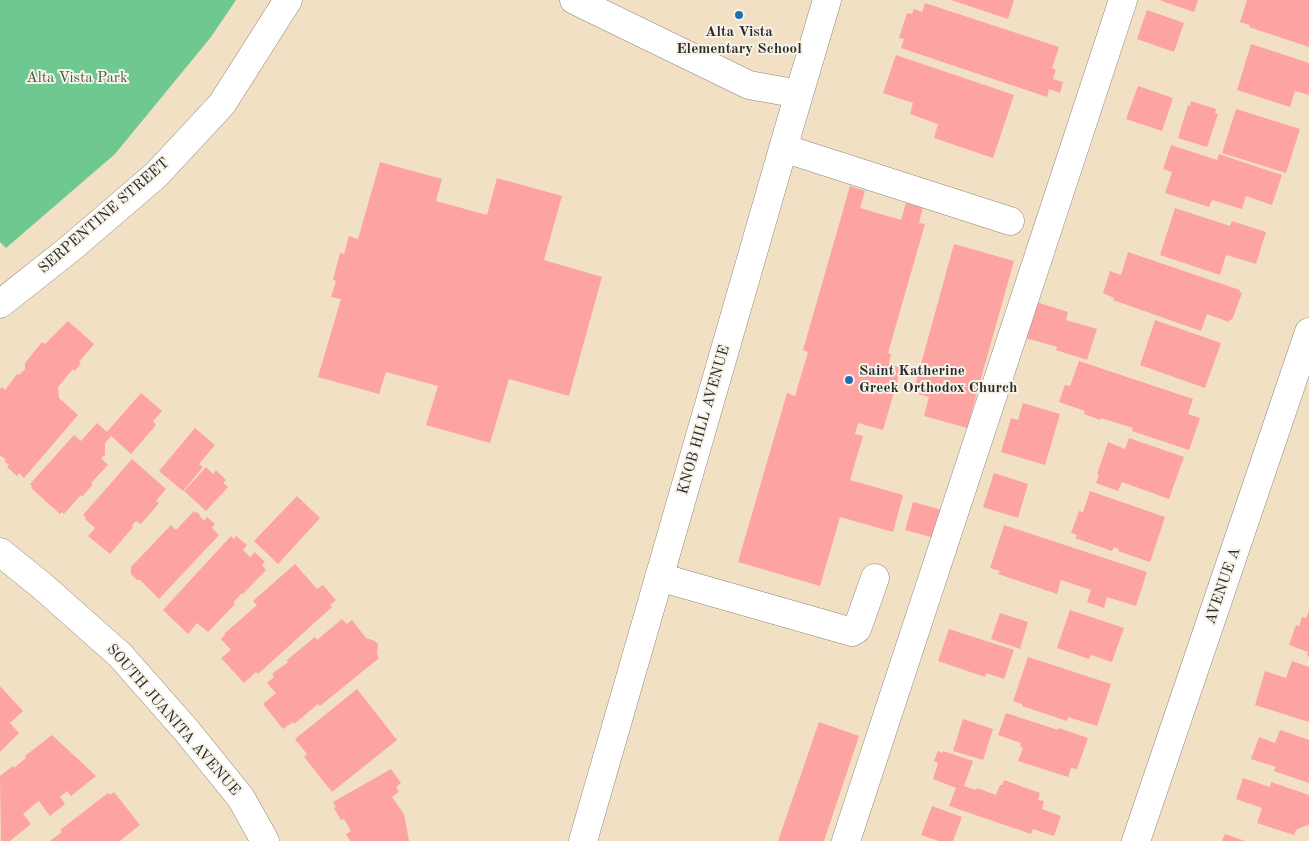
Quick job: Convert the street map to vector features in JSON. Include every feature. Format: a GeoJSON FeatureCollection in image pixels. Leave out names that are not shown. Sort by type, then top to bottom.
{"type":"FeatureCollection","features":[{"type":"Feature","properties":{"kind":"street","name":"SERPENTINE STREET"},"geometry":{"type":"LineString","coordinates":[[0,304],[72,247],[156,175],[222,104],[288,0]]}},
{"type":"Feature","properties":{"kind":"street"},"geometry":{"type":"LineString","coordinates":[[574,0],[749,85],[799,94]]}},
{"type":"Feature","properties":{"kind":"street","name":"KNOB HILL AVENUE"},"geometry":{"type":"LineString","coordinates":[[583,841],[827,0]]}},
{"type":"Feature","properties":{"kind":"street"},"geometry":{"type":"LineString","coordinates":[[846,841],[1123,0]]}},
{"type":"Feature","properties":{"kind":"street"},"geometry":{"type":"LineString","coordinates":[[783,148],[1010,221]]}},
{"type":"Feature","properties":{"kind":"street","name":"AVENUE A"},"geometry":{"type":"LineString","coordinates":[[1136,841],[1303,368],[1309,332]]}},
{"type":"Feature","properties":{"kind":"street","name":"SOUTH JUANITA AVENUE"},"geometry":{"type":"LineString","coordinates":[[0,552],[41,585],[120,655],[186,730],[241,798],[264,841]]}},
{"type":"Feature","properties":{"kind":"street"},"geometry":{"type":"LineString","coordinates":[[660,577],[852,632],[857,629],[875,578]]}},
{"type":"Feature","properties":{"kind":"green space","name":"Alta Vista Park"},"geometry":{"type":"Polygon","coordinates":[[[0,0],[236,0],[211,37],[115,154],[6,248],[0,242],[0,0]]]}},
{"type":"Feature","properties":{"kind":"building"},"geometry":{"type":"Polygon","coordinates":[[[951,0],[1014,0],[1008,19],[951,0]]]}},
{"type":"Feature","properties":{"kind":"building"},"geometry":{"type":"Polygon","coordinates":[[[1159,0],[1198,0],[1194,12],[1159,0]]]}},
{"type":"Feature","properties":{"kind":"building"},"geometry":{"type":"Polygon","coordinates":[[[1247,0],[1309,0],[1309,47],[1249,27],[1250,25],[1240,22],[1247,0]]]}},
{"type":"Feature","properties":{"kind":"building"},"geometry":{"type":"Polygon","coordinates":[[[925,3],[1059,47],[1052,68],[1056,70],[1053,79],[1063,82],[1060,93],[1049,89],[1047,97],[901,48],[904,39],[899,38],[907,13],[912,14],[914,9],[922,12],[925,3]]]}},
{"type":"Feature","properties":{"kind":"building"},"geometry":{"type":"Polygon","coordinates":[[[1147,10],[1184,23],[1174,52],[1137,39],[1147,10]]]}},
{"type":"Feature","properties":{"kind":"building"},"geometry":{"type":"Polygon","coordinates":[[[1251,44],[1309,63],[1309,95],[1295,91],[1290,107],[1237,90],[1251,44]]]}},
{"type":"Feature","properties":{"kind":"building"},"geometry":{"type":"Polygon","coordinates":[[[896,55],[1014,95],[993,158],[934,138],[938,124],[910,114],[913,103],[883,93],[896,55]]]}},
{"type":"Feature","properties":{"kind":"building"},"geometry":{"type":"Polygon","coordinates":[[[1138,86],[1173,98],[1162,131],[1126,119],[1138,86]]]}},
{"type":"Feature","properties":{"kind":"building"},"geometry":{"type":"Polygon","coordinates":[[[1191,101],[1216,109],[1215,113],[1218,114],[1207,147],[1178,138],[1188,105],[1190,106],[1191,101]]]}},
{"type":"Feature","properties":{"kind":"building"},"geometry":{"type":"Polygon","coordinates":[[[1236,109],[1300,129],[1286,173],[1222,153],[1236,109]]]}},
{"type":"Feature","properties":{"kind":"building"},"geometry":{"type":"Polygon","coordinates":[[[1171,145],[1217,160],[1219,154],[1282,175],[1272,205],[1246,196],[1242,209],[1212,200],[1209,207],[1165,193],[1172,172],[1163,169],[1171,145]]]}},
{"type":"Feature","properties":{"kind":"building"},"geometry":{"type":"Polygon","coordinates":[[[380,162],[442,179],[436,201],[487,215],[497,178],[562,196],[544,260],[602,277],[569,396],[509,379],[490,443],[426,425],[438,386],[386,372],[379,394],[318,377],[341,299],[331,297],[336,281],[333,280],[340,253],[344,254],[349,236],[358,239],[380,162]]]}},
{"type":"Feature","properties":{"kind":"building","name":"Saint Katherine Greek Orthodox Church"},"geometry":{"type":"Polygon","coordinates":[[[850,186],[865,191],[860,208],[901,220],[906,203],[923,207],[919,223],[925,224],[888,353],[891,354],[889,364],[901,368],[883,430],[858,423],[855,434],[863,436],[850,480],[903,495],[893,532],[840,517],[820,586],[738,562],[787,393],[795,396],[808,352],[803,350],[850,186]]]}},
{"type":"Feature","properties":{"kind":"building"},"geometry":{"type":"Polygon","coordinates":[[[1175,208],[1230,226],[1232,221],[1266,232],[1256,264],[1226,255],[1220,275],[1160,255],[1175,208]]]}},
{"type":"Feature","properties":{"kind":"building"},"geometry":{"type":"Polygon","coordinates":[[[954,244],[1014,261],[967,428],[924,416],[929,397],[913,393],[954,244]]]}},
{"type":"Feature","properties":{"kind":"building"},"geometry":{"type":"Polygon","coordinates":[[[1128,252],[1240,290],[1239,292],[1242,293],[1232,320],[1230,319],[1229,322],[1207,314],[1201,331],[1113,300],[1114,298],[1103,293],[1110,271],[1121,275],[1128,252]]]}},
{"type":"Feature","properties":{"kind":"building"},"geometry":{"type":"Polygon","coordinates":[[[1033,301],[1068,312],[1066,320],[1097,329],[1087,360],[1056,350],[1057,347],[1022,337],[1033,301]]]}},
{"type":"Feature","properties":{"kind":"building"},"geometry":{"type":"Polygon","coordinates":[[[1155,320],[1221,343],[1205,388],[1140,365],[1155,320]]]}},
{"type":"Feature","properties":{"kind":"building"},"geometry":{"type":"Polygon","coordinates":[[[68,321],[94,344],[79,362],[81,363],[75,371],[73,369],[58,387],[59,398],[78,415],[24,478],[19,473],[17,476],[7,467],[9,465],[0,455],[0,389],[2,387],[5,390],[17,374],[19,375],[25,369],[25,363],[42,342],[45,344],[68,321]]]}},
{"type":"Feature","properties":{"kind":"building"},"geometry":{"type":"Polygon","coordinates":[[[1079,361],[1193,399],[1188,414],[1200,418],[1189,450],[1132,431],[1133,428],[1101,418],[1100,420],[1084,414],[1085,411],[1059,402],[1065,385],[1070,386],[1079,361]]]}},
{"type":"Feature","properties":{"kind":"building"},"geometry":{"type":"Polygon","coordinates":[[[141,393],[162,411],[153,421],[156,425],[131,454],[111,436],[105,443],[105,455],[101,458],[108,465],[91,483],[93,484],[82,497],[81,495],[64,514],[62,512],[60,514],[31,488],[30,484],[74,435],[81,441],[97,423],[107,432],[141,393]]]}},
{"type":"Feature","properties":{"kind":"building"},"geometry":{"type":"Polygon","coordinates":[[[1023,403],[1060,414],[1045,465],[1001,452],[1011,418],[1018,420],[1023,403]]]}},
{"type":"Feature","properties":{"kind":"building"},"geometry":{"type":"Polygon","coordinates":[[[195,428],[215,445],[199,464],[203,467],[183,491],[159,471],[195,428]]]}},
{"type":"Feature","properties":{"kind":"building"},"geometry":{"type":"Polygon","coordinates":[[[1129,438],[1184,457],[1169,499],[1122,482],[1118,491],[1096,483],[1099,475],[1097,474],[1108,442],[1125,449],[1129,438]]]}},
{"type":"Feature","properties":{"kind":"building"},"geometry":{"type":"Polygon","coordinates":[[[132,459],[166,489],[156,501],[159,503],[141,524],[136,521],[110,554],[88,536],[95,528],[83,515],[132,459]]]}},
{"type":"Feature","properties":{"kind":"building"},"geometry":{"type":"Polygon","coordinates":[[[206,467],[213,474],[216,470],[226,480],[223,483],[228,487],[206,511],[184,491],[206,467]]]}},
{"type":"Feature","properties":{"kind":"building"},"geometry":{"type":"Polygon","coordinates":[[[994,473],[1028,484],[1018,518],[983,507],[994,473]]]}},
{"type":"Feature","properties":{"kind":"building"},"geometry":{"type":"Polygon","coordinates":[[[1090,491],[1165,517],[1150,562],[1118,551],[1119,549],[1114,547],[1112,551],[1075,538],[1077,535],[1071,533],[1079,511],[1083,512],[1090,491]]]}},
{"type":"Feature","properties":{"kind":"building"},"geometry":{"type":"Polygon","coordinates":[[[297,496],[320,518],[278,564],[254,541],[297,496]]]}},
{"type":"Feature","properties":{"kind":"building"},"geometry":{"type":"Polygon","coordinates":[[[913,502],[942,510],[935,538],[905,530],[913,502]]]}},
{"type":"Feature","properties":{"kind":"building"},"geometry":{"type":"Polygon","coordinates":[[[194,511],[204,521],[207,517],[215,524],[212,528],[219,535],[159,599],[140,580],[137,580],[131,574],[131,567],[171,525],[176,530],[194,511]]]}},
{"type":"Feature","properties":{"kind":"building"},"geometry":{"type":"Polygon","coordinates":[[[1004,525],[1147,572],[1136,606],[1107,597],[1104,608],[1087,602],[1091,590],[1061,580],[1057,594],[998,574],[1000,571],[990,568],[1004,525]]]}},
{"type":"Feature","properties":{"kind":"building"},"geometry":{"type":"Polygon","coordinates":[[[231,536],[234,539],[236,536],[247,545],[243,550],[250,557],[255,552],[265,562],[262,565],[266,570],[242,593],[233,603],[235,604],[208,632],[197,623],[188,634],[163,610],[231,536]]]}},
{"type":"Feature","properties":{"kind":"building"},"geometry":{"type":"Polygon","coordinates":[[[295,564],[317,589],[323,585],[336,600],[330,605],[332,607],[258,674],[256,672],[244,683],[221,658],[231,650],[221,639],[224,634],[257,605],[253,601],[295,564]]]}},
{"type":"Feature","properties":{"kind":"building"},"geometry":{"type":"Polygon","coordinates":[[[1070,610],[1124,628],[1112,662],[1091,655],[1089,659],[1057,648],[1070,610]]]}},
{"type":"Feature","properties":{"kind":"building"},"geometry":{"type":"Polygon","coordinates":[[[1309,611],[1309,657],[1307,656],[1308,652],[1289,645],[1296,625],[1299,626],[1302,617],[1306,618],[1309,611]]]}},
{"type":"Feature","properties":{"kind":"building"},"geometry":{"type":"Polygon","coordinates":[[[1000,613],[1028,622],[1020,649],[991,639],[1000,613]]]}},
{"type":"Feature","properties":{"kind":"building"},"geometry":{"type":"Polygon","coordinates":[[[342,619],[347,624],[352,620],[366,638],[378,644],[377,654],[379,658],[320,706],[318,704],[294,724],[293,722],[283,729],[263,704],[276,693],[267,683],[274,677],[272,674],[288,662],[287,660],[315,637],[317,640],[342,619]]]}},
{"type":"Feature","properties":{"kind":"building"},"geometry":{"type":"Polygon","coordinates":[[[949,629],[1014,650],[1004,679],[986,673],[985,677],[938,661],[949,629]]]}},
{"type":"Feature","properties":{"kind":"building"},"geometry":{"type":"Polygon","coordinates":[[[1028,657],[1111,684],[1097,726],[1068,717],[1067,721],[1022,706],[1022,704],[1013,701],[1028,657]]]}},
{"type":"Feature","properties":{"kind":"building"},"geometry":{"type":"Polygon","coordinates":[[[1292,661],[1309,667],[1309,722],[1255,705],[1265,671],[1286,678],[1292,661]]]}},
{"type":"Feature","properties":{"kind":"building"},"geometry":{"type":"Polygon","coordinates":[[[0,686],[23,711],[10,723],[19,733],[0,752],[0,686]]]}},
{"type":"Feature","properties":{"kind":"building"},"geometry":{"type":"Polygon","coordinates":[[[357,689],[397,740],[332,792],[304,757],[307,754],[295,739],[357,689]]]}},
{"type":"Feature","properties":{"kind":"building"},"geometry":{"type":"Polygon","coordinates":[[[1006,713],[1088,738],[1077,769],[1071,768],[1068,777],[1018,761],[1023,748],[1020,746],[1021,743],[998,735],[1006,713]]]}},
{"type":"Feature","properties":{"kind":"building"},"geometry":{"type":"Polygon","coordinates":[[[963,719],[993,729],[983,760],[953,751],[963,719]]]}},
{"type":"Feature","properties":{"kind":"building"},"geometry":{"type":"Polygon","coordinates":[[[819,722],[859,736],[824,841],[778,841],[819,722]]]}},
{"type":"Feature","properties":{"kind":"building"},"geometry":{"type":"Polygon","coordinates":[[[1280,730],[1309,740],[1309,783],[1274,771],[1276,767],[1251,759],[1259,737],[1275,743],[1280,730]]]}},
{"type":"Feature","properties":{"kind":"building"},"geometry":{"type":"Polygon","coordinates":[[[52,735],[96,776],[71,796],[67,791],[60,797],[65,804],[50,816],[39,801],[23,814],[31,824],[10,841],[1,841],[0,776],[13,766],[14,768],[26,758],[25,756],[52,735]]]}},
{"type":"Feature","properties":{"kind":"building"},"geometry":{"type":"Polygon","coordinates":[[[938,751],[973,761],[964,786],[976,790],[977,788],[996,795],[1004,780],[1040,793],[1038,800],[1044,801],[1042,809],[1061,816],[1054,836],[1033,829],[1031,834],[949,806],[956,788],[933,779],[938,763],[934,761],[938,751]]]}},
{"type":"Feature","properties":{"kind":"building"},"geometry":{"type":"Polygon","coordinates":[[[391,769],[401,783],[396,787],[399,792],[392,797],[404,814],[409,841],[350,841],[346,834],[351,831],[344,819],[341,820],[334,808],[336,807],[333,802],[391,769]]]}},
{"type":"Feature","properties":{"kind":"building"},"geometry":{"type":"Polygon","coordinates":[[[1243,778],[1270,787],[1271,782],[1309,795],[1309,826],[1307,825],[1296,830],[1294,835],[1257,823],[1262,808],[1236,799],[1243,778]]]}},
{"type":"Feature","properties":{"kind":"building"},"geometry":{"type":"Polygon","coordinates":[[[114,792],[140,825],[120,841],[50,841],[62,832],[60,830],[108,793],[110,795],[114,792]]]}},
{"type":"Feature","properties":{"kind":"building"},"geometry":{"type":"Polygon","coordinates":[[[932,806],[962,817],[953,841],[939,841],[921,835],[932,806]]]}},
{"type":"Feature","properties":{"kind":"building"},"geometry":{"type":"Polygon","coordinates":[[[1225,834],[1245,841],[1222,841],[1225,834]]]}},
{"type":"Feature","properties":{"kind":"place","name":"Alta Vista Elementary School"},"geometry":{"type":"Point","coordinates":[739,15]}},
{"type":"Feature","properties":{"kind":"place","name":"Saint Katherine Greek Orthodox Church"},"geometry":{"type":"Point","coordinates":[849,380]}}]}
